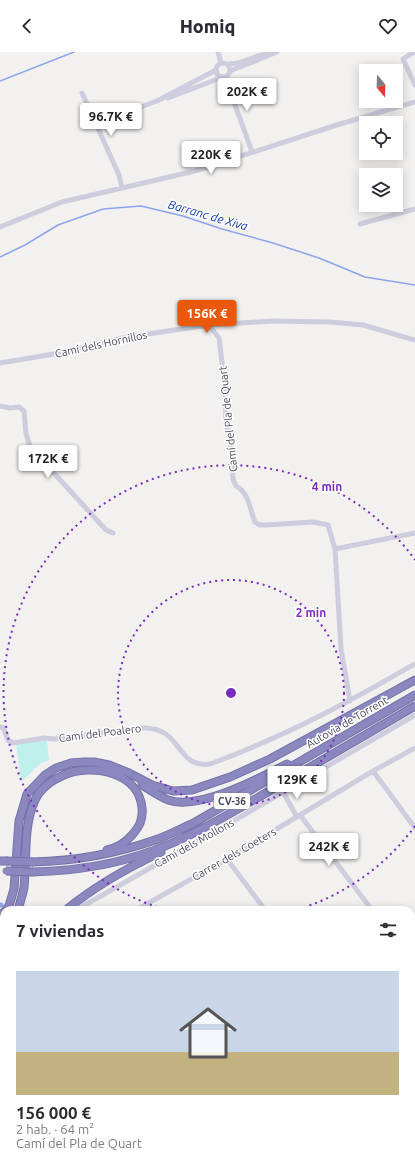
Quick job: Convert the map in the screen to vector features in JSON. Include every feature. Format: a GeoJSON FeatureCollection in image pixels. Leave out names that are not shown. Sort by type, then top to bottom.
{"type":"FeatureCollection","features":[{"type":"Feature","properties":{"kind":"highway"},"geometry":{"type":"LineString","coordinates":[[9,906],[14,890],[19,821],[27,794],[45,775],[56,768],[84,762],[94,762],[109,765],[152,785],[174,791],[192,790],[230,777],[270,759],[415,680]]}},
{"type":"Feature","properties":{"kind":"highway","name":"Autovia de Torrent"},"geometry":{"type":"LineString","coordinates":[[3,859],[62,861],[97,856],[156,840],[192,824],[415,695]]}},
{"type":"Feature","properties":{"kind":"highway","name":"Autovia de Torrent"},"geometry":{"type":"LineString","coordinates":[[3,870],[33,872],[98,866],[124,860],[159,848],[195,832],[247,804],[415,706]]}},
{"type":"Feature","properties":{"kind":"highway"},"geometry":{"type":"LineString","coordinates":[[109,765],[126,774],[152,792],[169,800],[188,802],[209,798],[256,780],[344,733],[362,726]]}},
{"type":"Feature","properties":{"kind":"highway"},"geometry":{"type":"LineString","coordinates":[[19,906],[24,889],[28,821],[35,800],[44,787],[57,778],[73,771],[86,770],[110,772],[125,780],[136,790],[141,802],[143,817],[138,828],[128,840],[112,849],[97,853],[33,860]]}},
{"type":"Feature","properties":{"kind":"highway"},"geometry":{"type":"LineString","coordinates":[[71,906],[130,866],[197,835],[235,813],[247,804]]}},
{"type":"Feature","properties":{"kind":"street"},"geometry":{"type":"LineString","coordinates":[[218,52],[221,63]]}},
{"type":"Feature","properties":{"kind":"street"},"geometry":{"type":"LineString","coordinates":[[221,63],[238,63],[270,52]]}},
{"type":"Feature","properties":{"kind":"street"},"geometry":{"type":"LineString","coordinates":[[226,77],[230,71],[277,52]]}},
{"type":"Feature","properties":{"kind":"street"},"geometry":{"type":"LineString","coordinates":[[414,52],[403,59],[415,85]]}},
{"type":"Feature","properties":{"kind":"street"},"geometry":{"type":"LineString","coordinates":[[96,123],[158,100],[216,70],[221,63]]}},
{"type":"Feature","properties":{"kind":"street"},"geometry":{"type":"LineString","coordinates":[[228,64],[230,71]]}},
{"type":"Feature","properties":{"kind":"street"},"geometry":{"type":"LineString","coordinates":[[216,70],[216,74],[219,77]]}},
{"type":"Feature","properties":{"kind":"street"},"geometry":{"type":"LineString","coordinates":[[158,100],[166,99],[215,80],[219,77],[226,77]]}},
{"type":"Feature","properties":{"kind":"street"},"geometry":{"type":"LineString","coordinates":[[226,77],[252,152]]}},
{"type":"Feature","properties":{"kind":"street"},"geometry":{"type":"LineString","coordinates":[[82,93],[119,175],[122,188]]}},
{"type":"Feature","properties":{"kind":"street"},"geometry":{"type":"LineString","coordinates":[[0,227],[62,202],[195,171],[340,124],[415,102]]}},
{"type":"Feature","properties":{"kind":"street"},"geometry":{"type":"LineString","coordinates":[[360,224],[415,209]]}},
{"type":"Feature","properties":{"kind":"street","name":"Camí dels Hornillos"},"geometry":{"type":"LineString","coordinates":[[0,363],[54,354],[127,337],[209,325],[272,321],[330,322],[363,325],[415,340]]}},
{"type":"Feature","properties":{"kind":"street","name":"Camí del Pla de Quart"},"geometry":{"type":"LineString","coordinates":[[209,325],[219,338],[225,386],[226,425],[232,445],[233,479],[236,486],[243,490],[246,494],[255,522],[260,525],[313,522],[328,526],[335,548],[342,649],[350,701]]}},
{"type":"Feature","properties":{"kind":"street"},"geometry":{"type":"LineString","coordinates":[[0,406],[10,408],[19,407],[24,411],[26,433],[30,447],[106,530],[113,533]]}},
{"type":"Feature","properties":{"kind":"street"},"geometry":{"type":"LineString","coordinates":[[335,548],[415,533]]}},
{"type":"Feature","properties":{"kind":"street"},"geometry":{"type":"LineString","coordinates":[[350,701],[415,664]]}},
{"type":"Feature","properties":{"kind":"street","name":"Camí del Poalero"},"geometry":{"type":"LineString","coordinates":[[0,727],[3,728],[8,740],[13,742],[44,738],[55,739],[152,728],[163,731],[169,735],[188,759],[196,763],[206,764],[232,756],[264,742],[350,701]]}},
{"type":"Feature","properties":{"kind":"street","name":"Camí dels Mollons"},"geometry":{"type":"LineString","coordinates":[[83,906],[415,715]]}},
{"type":"Feature","properties":{"kind":"street","name":"Carrer dels Coeters"},"geometry":{"type":"LineString","coordinates":[[143,906],[227,859],[373,771],[415,748]]}},
{"type":"Feature","properties":{"kind":"street"},"geometry":{"type":"LineString","coordinates":[[373,771],[415,828]]}},
{"type":"Feature","properties":{"kind":"street"},"geometry":{"type":"LineString","coordinates":[[283,792],[299,816],[369,906]]}},
{"type":"Feature","properties":{"kind":"street"},"geometry":{"type":"LineString","coordinates":[[227,859],[262,906]]}},
{"type":"Feature","properties":{"kind":"shaded area"},"geometry":{"type":"Polygon","coordinates":[[[47,740],[49,760],[41,763],[21,782],[16,744],[47,740]]]}},
{"type":"Feature","properties":{"kind":"waterway"},"geometry":{"type":"LineString","coordinates":[[0,81],[74,52]]}},
{"type":"Feature","properties":{"kind":"waterway","name":"Barranc de Xiva"},"geometry":{"type":"LineString","coordinates":[[0,257],[25,245],[58,225],[103,209],[141,206],[183,216],[222,229],[273,243],[319,258],[365,277],[415,285]]}}]}
